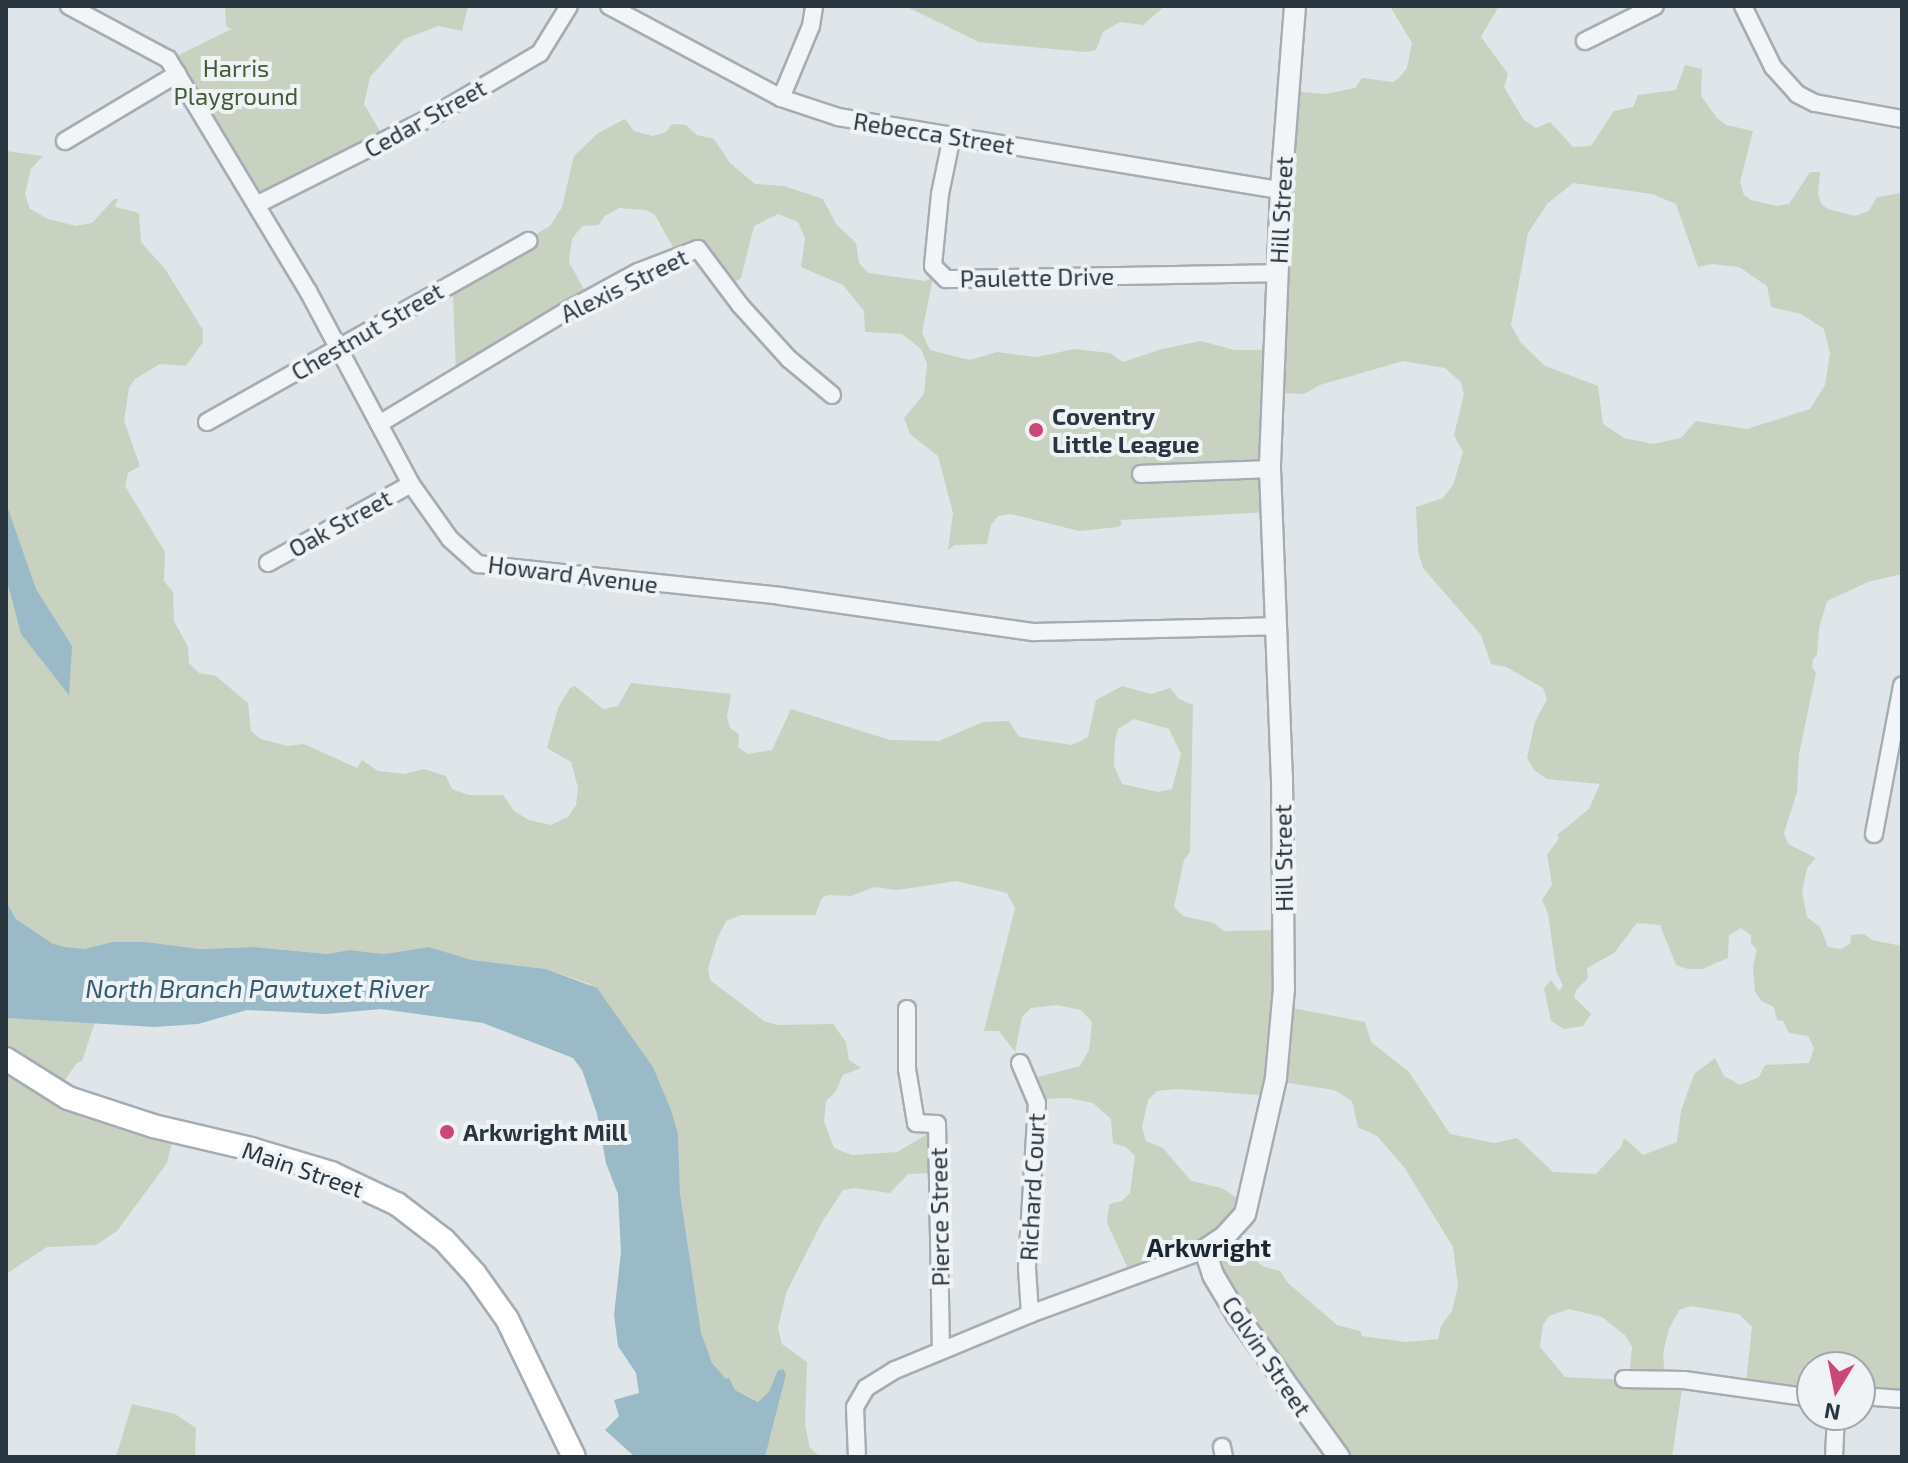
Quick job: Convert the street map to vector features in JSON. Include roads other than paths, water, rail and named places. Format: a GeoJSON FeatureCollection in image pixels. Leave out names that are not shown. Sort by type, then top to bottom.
{"type":"FeatureCollection","features":[{"type":"Feature","properties":{"kind":"main road","name":"Main Street"},"geometry":{"type":"LineString","coordinates":[[6,1059],[68,1098],[153,1126],[251,1149],[331,1173],[397,1204],[444,1240],[475,1274],[507,1319],[574,1457]]}},
{"type":"Feature","properties":{"kind":"street","name":"Howard Avenue"},"geometry":{"type":"LineString","coordinates":[[69,6],[168,59],[258,204],[411,484],[450,539],[478,564],[780,596],[1034,632],[1274,626]]}},
{"type":"Feature","properties":{"kind":"street","name":"Cedar Street"},"geometry":{"type":"LineString","coordinates":[[258,204],[433,116],[540,53],[569,6]]}},
{"type":"Feature","properties":{"kind":"street","name":"Rebecca Street"},"geometry":{"type":"LineString","coordinates":[[609,6],[781,98],[838,117],[1281,190]]}},
{"type":"Feature","properties":{"kind":"street"},"geometry":{"type":"LineString","coordinates":[[781,98],[811,26],[814,6]]}},
{"type":"Feature","properties":{"kind":"street","name":"Hill Street"},"geometry":{"type":"LineString","coordinates":[[857,1457],[855,1407],[866,1388],[941,1349],[1205,1250],[1224,1237],[1245,1214],[1276,1078],[1284,988],[1284,889],[1270,469],[1281,190],[1295,6]]}},
{"type":"Feature","properties":{"kind":"street"},"geometry":{"type":"LineString","coordinates":[[1585,41],[1655,6]]}},
{"type":"Feature","properties":{"kind":"street"},"geometry":{"type":"LineString","coordinates":[[1743,6],[1773,67],[1797,94],[1815,103],[1902,119]]}},
{"type":"Feature","properties":{"kind":"street"},"geometry":{"type":"LineString","coordinates":[[65,141],[177,74]]}},
{"type":"Feature","properties":{"kind":"street","name":"Paulette Drive"},"geometry":{"type":"LineString","coordinates":[[952,136],[940,194],[933,266],[946,279],[1278,273]]}},
{"type":"Feature","properties":{"kind":"street","name":"Chestnut Street"},"geometry":{"type":"LineString","coordinates":[[207,422],[528,241]]}},
{"type":"Feature","properties":{"kind":"street","name":"Alexis Street"},"geometry":{"type":"LineString","coordinates":[[379,424],[570,309],[638,272],[698,249],[740,305],[789,359],[832,395]]}},
{"type":"Feature","properties":{"kind":"street"},"geometry":{"type":"LineString","coordinates":[[1141,474],[1270,469]]}},
{"type":"Feature","properties":{"kind":"street","name":"Oak Street"},"geometry":{"type":"LineString","coordinates":[[268,563],[411,484]]}},
{"type":"Feature","properties":{"kind":"street"},"geometry":{"type":"LineString","coordinates":[[1874,834],[1902,686]]}},
{"type":"Feature","properties":{"kind":"street","name":"Pierce Street"},"geometry":{"type":"LineString","coordinates":[[907,1009],[907,1069],[916,1123],[937,1124],[941,1349]]}},
{"type":"Feature","properties":{"kind":"street","name":"Richard Court"},"geometry":{"type":"LineString","coordinates":[[1020,1063],[1037,1103],[1027,1268],[1030,1314]]}},
{"type":"Feature","properties":{"kind":"street","name":"Colvin Street"},"geometry":{"type":"LineString","coordinates":[[1205,1250],[1213,1275],[1237,1315],[1339,1457]]}},
{"type":"Feature","properties":{"kind":"street"},"geometry":{"type":"LineString","coordinates":[[1624,1379],[1684,1380],[1796,1396]]}},
{"type":"Feature","properties":{"kind":"street"},"geometry":{"type":"LineString","coordinates":[[1876,1397],[1902,1399]]}},
{"type":"Feature","properties":{"kind":"street"},"geometry":{"type":"LineString","coordinates":[[1834,1457],[1835,1431]]}},
{"type":"Feature","properties":{"kind":"water"},"geometry":{"type":"Polygon","coordinates":[[[6,503],[36,589],[72,646],[69,695],[21,634],[6,577],[6,503]]]}},
{"type":"Feature","properties":{"kind":"water","name":"North Branch Pawtuxet River"},"geometry":{"type":"Polygon","coordinates":[[[6,901],[16,919],[53,944],[66,947],[84,949],[112,942],[146,942],[200,949],[254,947],[328,954],[349,950],[384,954],[429,947],[472,960],[546,969],[597,988],[653,1067],[671,1110],[678,1134],[680,1193],[701,1332],[712,1363],[726,1379],[729,1378],[735,1390],[758,1402],[769,1392],[778,1370],[783,1369],[786,1374],[765,1457],[635,1457],[605,1430],[619,1416],[614,1400],[639,1393],[636,1373],[618,1346],[614,1315],[621,1252],[618,1194],[606,1163],[597,1114],[582,1070],[573,1058],[483,1023],[381,1009],[326,1014],[247,1010],[198,1024],[154,1027],[6,1018],[6,901]]]}},
{"type":"Feature","properties":{"kind":"place","name":"Coventry Little League"},"geometry":{"type":"Point","coordinates":[1036,430]}},
{"type":"Feature","properties":{"kind":"place","name":"Arkwright Mill"},"geometry":{"type":"Point","coordinates":[447,1132]}},
{"type":"Feature","properties":{"kind":"district","name":"Arkwright"},"geometry":{"type":"Point","coordinates":[1209,1247]}},
{"type":"Feature","properties":{"kind":"park label","name":"Harris Playground"},"geometry":{"type":"Point","coordinates":[236,82]}}]}
